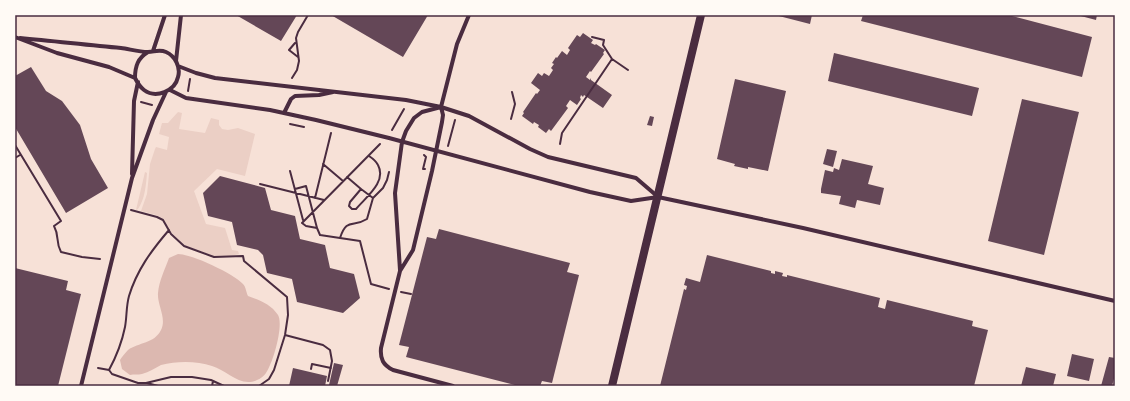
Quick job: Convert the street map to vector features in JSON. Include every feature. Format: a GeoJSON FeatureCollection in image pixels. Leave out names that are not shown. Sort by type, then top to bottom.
{"type":"FeatureCollection","features":[{"type":"Feature","properties":{"kind":"main road"},"geometry":{"type":"LineString","coordinates":[[612,386],[701,15]]}},
{"type":"Feature","properties":{"kind":"street"},"geometry":{"type":"LineString","coordinates":[[135,78],[138,62],[140,58],[150,51],[165,15]]}},
{"type":"Feature","properties":{"kind":"street"},"geometry":{"type":"LineString","coordinates":[[176,61],[181,15]]}},
{"type":"Feature","properties":{"kind":"street"},"geometry":{"type":"LineString","coordinates":[[400,271],[413,250],[442,122],[441,107],[457,44],[469,15]]}},
{"type":"Feature","properties":{"kind":"street"},"geometry":{"type":"LineString","coordinates":[[15,37],[166,52],[176,61],[178,66],[178,79],[168,91],[153,120],[132,178],[81,386]]}},
{"type":"Feature","properties":{"kind":"street"},"geometry":{"type":"LineString","coordinates":[[20,38],[57,53],[109,67],[135,78],[144,90],[149,92],[160,94],[168,91],[186,98],[284,113],[402,142],[596,193],[631,200],[658,197],[803,228],[1115,301]]}},
{"type":"Feature","properties":{"kind":"street"},"geometry":{"type":"LineString","coordinates":[[178,66],[208,77],[415,101],[441,107],[469,116],[548,157],[636,178],[658,197]]}},
{"type":"Feature","properties":{"kind":"street"},"geometry":{"type":"LineString","coordinates":[[132,178],[134,101],[138,82]]}},
{"type":"Feature","properties":{"kind":"street"},"geometry":{"type":"LineString","coordinates":[[284,113],[291,98],[296,96],[319,95],[337,91]]}},
{"type":"Feature","properties":{"kind":"street"},"geometry":{"type":"LineString","coordinates":[[441,107],[422,112],[414,118],[406,131],[402,142],[395,193],[400,271],[381,348],[382,360],[386,367],[453,386]]}},
{"type":"Feature","properties":{"kind":"path"},"geometry":{"type":"LineString","coordinates":[[292,78],[298,65],[296,42],[298,32],[308,15]]}},
{"type":"Feature","properties":{"kind":"path"},"geometry":{"type":"LineString","coordinates":[[592,37],[604,40],[603,45],[612,60],[628,70]]}},
{"type":"Feature","properties":{"kind":"path"},"geometry":{"type":"LineString","coordinates":[[296,42],[289,50],[298,57]]}},
{"type":"Feature","properties":{"kind":"path"},"geometry":{"type":"LineString","coordinates":[[560,144],[562,133],[612,60]]}},
{"type":"Feature","properties":{"kind":"path"},"geometry":{"type":"LineString","coordinates":[[188,92],[191,78]]}},
{"type":"Feature","properties":{"kind":"path"},"geometry":{"type":"LineString","coordinates":[[511,119],[515,104],[512,92]]}},
{"type":"Feature","properties":{"kind":"path"},"geometry":{"type":"LineString","coordinates":[[141,102],[152,105]]}},
{"type":"Feature","properties":{"kind":"path"},"geometry":{"type":"LineString","coordinates":[[390,133],[404,109]]}},
{"type":"Feature","properties":{"kind":"path"},"geometry":{"type":"LineString","coordinates":[[448,147],[455,120]]}},
{"type":"Feature","properties":{"kind":"path"},"geometry":{"type":"LineString","coordinates":[[290,124],[304,127]]}},
{"type":"Feature","properties":{"kind":"path"},"geometry":{"type":"LineString","coordinates":[[315,198],[332,133]]}},
{"type":"Feature","properties":{"kind":"path"},"geometry":{"type":"LineString","coordinates":[[15,144],[20,155],[61,221],[54,226],[57,231],[57,246],[61,252],[82,257],[100,259]]}},
{"type":"Feature","properties":{"kind":"path"},"geometry":{"type":"LineString","coordinates":[[304,221],[380,144]]}},
{"type":"Feature","properties":{"kind":"path"},"geometry":{"type":"LineString","coordinates":[[419,154],[426,157],[423,169],[425,169]]}},
{"type":"Feature","properties":{"kind":"path"},"geometry":{"type":"LineString","coordinates":[[15,158],[20,155]]}},
{"type":"Feature","properties":{"kind":"path"},"geometry":{"type":"LineString","coordinates":[[361,189],[348,206],[352,209],[356,208],[369,195],[378,183],[380,172],[378,164],[369,156]]}},
{"type":"Feature","properties":{"kind":"path"},"geometry":{"type":"LineString","coordinates":[[323,164],[343,181]]}},
{"type":"Feature","properties":{"kind":"path"},"geometry":{"type":"LineString","coordinates":[[290,171],[304,221],[302,222],[306,226],[318,228]]}},
{"type":"Feature","properties":{"kind":"path"},"geometry":{"type":"LineString","coordinates":[[340,238],[343,229],[349,224],[362,222],[367,219],[373,198],[383,188],[387,180],[388,172]]}},
{"type":"Feature","properties":{"kind":"path"},"geometry":{"type":"LineString","coordinates":[[347,177],[373,198]]}},
{"type":"Feature","properties":{"kind":"path"},"geometry":{"type":"LineString","coordinates":[[260,184],[324,200]]}},
{"type":"Feature","properties":{"kind":"path"},"geometry":{"type":"LineString","coordinates":[[295,189],[306,186],[320,235],[360,241],[371,284]]}},
{"type":"Feature","properties":{"kind":"path"},"geometry":{"type":"LineString","coordinates":[[124,209],[157,217],[163,220],[168,230],[184,246],[214,257],[243,256],[244,261],[287,297],[288,315],[285,335],[274,370],[269,379],[259,386]]}},
{"type":"Feature","properties":{"kind":"path"},"geometry":{"type":"LineString","coordinates":[[109,370],[115,359],[125,327],[126,309],[137,275],[149,253],[168,230]]}},
{"type":"Feature","properties":{"kind":"path"},"geometry":{"type":"LineString","coordinates":[[285,335],[323,345],[330,350],[332,361],[328,381]]}},
{"type":"Feature","properties":{"kind":"path"},"geometry":{"type":"LineString","coordinates":[[311,369],[312,364],[331,368]]}},
{"type":"Feature","properties":{"kind":"path"},"geometry":{"type":"LineString","coordinates":[[98,368],[109,370],[112,374],[138,383],[146,383],[171,377],[192,377],[213,381],[224,386]]}},
{"type":"Feature","properties":{"kind":"path"},"geometry":{"type":"LineString","coordinates":[[212,386],[213,381]]}},
{"type":"Feature","properties":{"kind":"path"},"geometry":{"type":"LineString","coordinates":[[146,383],[158,386]]}},
{"type":"Feature","properties":{"kind":"shaded area"},"geometry":{"type":"Polygon","coordinates":[[[178,112],[182,113],[179,129],[205,133],[211,118],[219,120],[219,125],[222,129],[228,130],[238,128],[255,134],[245,176],[217,169],[194,191],[206,224],[225,228],[232,250],[238,251],[239,254],[227,257],[216,257],[184,245],[172,233],[162,218],[141,211],[147,194],[150,164],[155,149],[156,147],[167,150],[169,137],[159,134],[162,123],[168,123],[178,112]]]}},
{"type":"Feature","properties":{"kind":"shaded area"},"geometry":{"type":"Polygon","coordinates":[[[145,172],[147,173],[144,196],[138,209],[136,210],[145,172]]]}},
{"type":"Feature","properties":{"kind":"shaded area"},"geometry":{"type":"Polygon","coordinates":[[[178,254],[193,257],[231,275],[244,285],[248,296],[268,305],[278,315],[280,327],[279,335],[269,368],[261,378],[251,382],[245,382],[234,378],[218,368],[193,362],[180,362],[161,365],[142,374],[130,375],[122,369],[120,360],[128,350],[154,338],[161,330],[163,321],[158,293],[162,275],[169,258],[178,254]]]}},
{"type":"Feature","properties":{"kind":"building"},"geometry":{"type":"Polygon","coordinates":[[[236,15],[297,15],[281,41],[236,15]]]}},
{"type":"Feature","properties":{"kind":"building"},"geometry":{"type":"Polygon","coordinates":[[[331,15],[428,15],[403,57],[331,15]]]}},
{"type":"Feature","properties":{"kind":"building"},"geometry":{"type":"Polygon","coordinates":[[[775,15],[812,15],[810,24],[775,15]]]}},
{"type":"Feature","properties":{"kind":"building"},"geometry":{"type":"Polygon","coordinates":[[[863,15],[1008,15],[1092,37],[1082,77],[861,21],[863,15]]]}},
{"type":"Feature","properties":{"kind":"building"},"geometry":{"type":"Polygon","coordinates":[[[1077,15],[1097,15],[1096,20],[1077,15]]]}},
{"type":"Feature","properties":{"kind":"building"},"geometry":{"type":"Polygon","coordinates":[[[583,33],[593,40],[591,43],[596,44],[605,50],[603,53],[604,54],[586,77],[590,80],[591,78],[591,80],[612,95],[603,108],[584,95],[583,97],[581,95],[581,99],[577,105],[570,100],[566,106],[568,108],[551,131],[549,129],[546,133],[538,127],[539,125],[534,122],[533,124],[522,116],[524,113],[523,112],[536,93],[537,94],[540,90],[531,83],[538,73],[542,76],[544,73],[549,76],[553,70],[551,68],[554,64],[552,63],[556,57],[557,58],[562,51],[567,55],[570,50],[568,48],[577,35],[580,37],[583,33]]]}},
{"type":"Feature","properties":{"kind":"building"},"geometry":{"type":"Polygon","coordinates":[[[834,53],[979,88],[972,116],[828,81],[834,53]]]}},
{"type":"Feature","properties":{"kind":"building"},"geometry":{"type":"Polygon","coordinates":[[[31,67],[46,91],[62,101],[80,125],[91,159],[108,188],[66,213],[15,127],[15,76],[31,67]]]}},
{"type":"Feature","properties":{"kind":"building"},"geometry":{"type":"Polygon","coordinates":[[[735,79],[786,91],[768,171],[734,166],[735,164],[717,159],[735,79]]]}},
{"type":"Feature","properties":{"kind":"building"},"geometry":{"type":"Polygon","coordinates":[[[1022,99],[1079,112],[1044,255],[988,241],[1022,99]]]}},
{"type":"Feature","properties":{"kind":"building"},"geometry":{"type":"Polygon","coordinates":[[[650,116],[654,117],[652,126],[647,125],[650,116]]]}},
{"type":"Feature","properties":{"kind":"building"},"geometry":{"type":"Polygon","coordinates":[[[827,149],[837,151],[833,167],[823,164],[827,149]]]}},
{"type":"Feature","properties":{"kind":"building"},"geometry":{"type":"Polygon","coordinates":[[[842,159],[873,166],[868,184],[884,188],[880,205],[857,200],[855,208],[839,204],[841,196],[821,193],[825,170],[833,172],[834,168],[839,170],[842,159]]]}},
{"type":"Feature","properties":{"kind":"building"},"geometry":{"type":"Polygon","coordinates":[[[220,176],[265,188],[271,210],[295,216],[300,239],[325,245],[330,268],[354,274],[360,298],[343,313],[297,302],[292,279],[267,273],[263,255],[258,250],[237,245],[232,222],[208,216],[203,193],[220,176]]]}},
{"type":"Feature","properties":{"kind":"building"},"geometry":{"type":"Polygon","coordinates":[[[439,229],[570,263],[567,272],[579,275],[552,383],[542,381],[540,386],[519,386],[406,357],[409,347],[399,345],[427,237],[436,239],[439,229]]]}},
{"type":"Feature","properties":{"kind":"building"},"geometry":{"type":"Polygon","coordinates":[[[707,255],[771,271],[771,273],[775,274],[775,271],[783,273],[782,276],[787,277],[787,275],[880,298],[878,307],[885,309],[887,300],[973,321],[972,326],[988,330],[974,386],[660,386],[684,289],[686,290],[687,286],[684,285],[686,278],[700,282],[707,255]]]}},
{"type":"Feature","properties":{"kind":"building"},"geometry":{"type":"Polygon","coordinates":[[[15,268],[68,281],[66,290],[81,294],[58,386],[15,386],[15,268]]]}},
{"type":"Feature","properties":{"kind":"building"},"geometry":{"type":"Polygon","coordinates":[[[1072,354],[1094,359],[1089,381],[1067,376],[1072,354]]]}},
{"type":"Feature","properties":{"kind":"building"},"geometry":{"type":"Polygon","coordinates":[[[1109,357],[1115,358],[1115,375],[1112,386],[1101,386],[1109,357]]]}},
{"type":"Feature","properties":{"kind":"building"},"geometry":{"type":"Polygon","coordinates":[[[334,363],[343,365],[337,386],[329,385],[334,363]]]}},
{"type":"Feature","properties":{"kind":"building"},"geometry":{"type":"Polygon","coordinates":[[[1026,367],[1056,374],[1053,386],[1021,386],[1026,367]]]}},
{"type":"Feature","properties":{"kind":"building"},"geometry":{"type":"Polygon","coordinates":[[[293,368],[327,376],[325,386],[289,386],[293,368]]]}}]}
